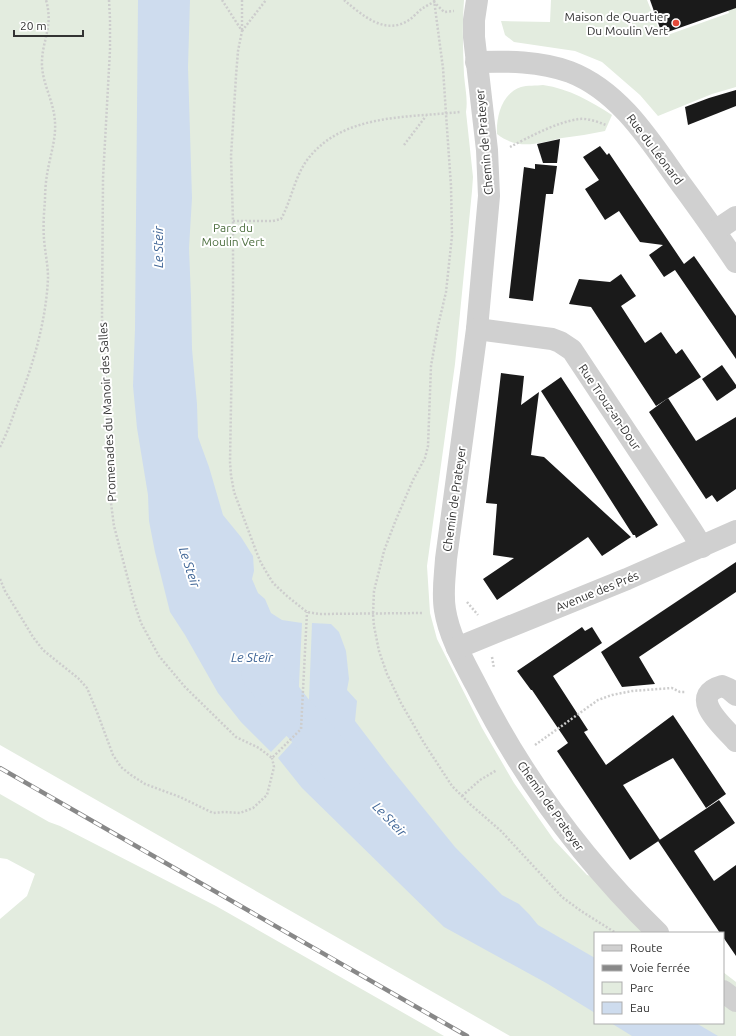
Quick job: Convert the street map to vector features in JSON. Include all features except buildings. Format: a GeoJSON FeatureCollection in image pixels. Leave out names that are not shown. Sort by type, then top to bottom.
{"type":"FeatureCollection","features":[{"type":"Feature","properties":{"kind":"street","name":"Chemin de Prateyer"},"geometry":{"type":"LineString","coordinates":[[476,4],[474,37],[487,150],[489,196],[477,329],[446,559],[444,585],[445,611],[457,648],[496,724],[516,757],[559,820],[587,857],[619,894],[657,932]]}},
{"type":"Feature","properties":{"kind":"street","name":"Rue du Léonard"},"geometry":{"type":"LineString","coordinates":[[476,62],[515,62],[549,66],[568,71],[588,80],[631,117],[646,134],[736,262]]}},
{"type":"Feature","properties":{"kind":"street"},"geometry":{"type":"LineString","coordinates":[[715,231],[736,217]]}},
{"type":"Feature","properties":{"kind":"street","name":"Rue Trouz-an-Dour"},"geometry":{"type":"LineString","coordinates":[[477,329],[552,339],[560,342],[572,350],[702,547]]}},
{"type":"Feature","properties":{"kind":"street","name":"Avenue des Prés"},"geometry":{"type":"LineString","coordinates":[[457,648],[736,532]]}},
{"type":"Feature","properties":{"kind":"street"},"geometry":{"type":"LineString","coordinates":[[736,695],[729,689],[722,686],[715,688],[708,694],[706,703],[710,712],[736,741]]}},
{"type":"Feature","properties":{"kind":"street"},"geometry":{"type":"LineString","coordinates":[[724,991],[736,1002]]}},
{"type":"Feature","properties":{"kind":"path"},"geometry":{"type":"LineString","coordinates":[[0,447],[22,394],[32,362],[38,341],[47,291],[48,260],[44,238],[45,199],[48,171],[55,136],[55,120],[43,75],[42,63],[50,23],[49,10],[46,0]]}},
{"type":"Feature","properties":{"kind":"path","name":"Promenades du Manoir des Salles"},"geometry":{"type":"LineString","coordinates":[[109,0],[110,50],[103,178],[102,317],[108,423],[109,488],[114,526],[134,602],[142,623],[159,656],[185,687],[236,736],[259,748],[272,758]]}},
{"type":"Feature","properties":{"kind":"path"},"geometry":{"type":"LineString","coordinates":[[222,0],[242,31]]}},
{"type":"Feature","properties":{"kind":"path"},"geometry":{"type":"LineString","coordinates":[[242,0],[242,31],[236,70],[231,156],[233,221],[231,476],[240,511],[258,557],[268,575],[280,591],[307,612],[330,615],[430,613],[445,611]]}},
{"type":"Feature","properties":{"kind":"path"},"geometry":{"type":"LineString","coordinates":[[242,31],[266,0]]}},
{"type":"Feature","properties":{"kind":"path"},"geometry":{"type":"LineString","coordinates":[[344,0],[365,18],[381,25],[396,26],[409,20],[434,1]]}},
{"type":"Feature","properties":{"kind":"path"},"geometry":{"type":"LineString","coordinates":[[434,1],[444,12],[476,4]]}},
{"type":"Feature","properties":{"kind":"path"},"geometry":{"type":"LineString","coordinates":[[434,1],[443,68],[451,186],[452,236],[446,292],[431,366],[428,446],[425,458],[413,480],[384,551],[374,591],[373,614],[379,651],[386,674],[395,691],[424,743],[452,786],[487,820],[501,831],[562,897],[614,932]]}},
{"type":"Feature","properties":{"kind":"path"},"geometry":{"type":"LineString","coordinates":[[233,221],[273,221],[282,219],[286,212],[291,193],[305,163],[321,144],[342,132],[366,123],[391,118],[466,112],[482,108]]}},
{"type":"Feature","properties":{"kind":"path"},"geometry":{"type":"LineString","coordinates":[[404,145],[427,116]]}},
{"type":"Feature","properties":{"kind":"path"},"geometry":{"type":"LineString","coordinates":[[487,150],[501,150],[510,147],[527,137],[549,128],[580,119],[595,121],[607,126],[631,117]]}},
{"type":"Feature","properties":{"kind":"path"},"geometry":{"type":"LineString","coordinates":[[0,579],[16,611],[38,644],[49,655],[78,678],[87,688],[113,755],[121,767],[145,784],[180,797],[213,813],[240,813],[253,808],[267,795],[274,767],[272,758],[301,729],[307,612]]}},
{"type":"Feature","properties":{"kind":"path"},"geometry":{"type":"LineString","coordinates":[[462,796],[480,780],[598,700],[612,695],[632,691],[672,688],[680,692],[708,694]]}},
{"type":"Feature","properties":{"kind":"green space","name":"Parc du Moulin Vert"},"geometry":{"type":"Polygon","coordinates":[[[0,0],[464,0],[464,75],[467,98],[466,112],[473,177],[455,364],[427,566],[430,613],[437,639],[482,728],[514,783],[554,840],[587,875],[621,883],[668,932],[594,932],[594,1024],[724,1024],[724,973],[736,982],[736,1036],[510,1036],[0,745],[0,0]]]}},
{"type":"Feature","properties":{"kind":"green space"},"geometry":{"type":"Polygon","coordinates":[[[551,0],[647,0],[662,37],[729,13],[725,0],[736,0],[736,87],[712,94],[658,116],[640,95],[602,62],[575,51],[514,42],[505,35],[501,21],[550,22],[551,0]]]}},
{"type":"Feature","properties":{"kind":"green space"},"geometry":{"type":"Polygon","coordinates":[[[543,85],[562,89],[588,100],[612,115],[605,131],[529,144],[513,142],[497,134],[499,113],[509,94],[521,87],[543,85]]]}},
{"type":"Feature","properties":{"kind":"green space"},"geometry":{"type":"Polygon","coordinates":[[[0,794],[49,822],[60,826],[216,906],[444,1036],[0,1036],[0,919],[27,896],[35,874],[7,859],[0,858],[0,794]]]}},
{"type":"Feature","properties":{"kind":"water","name":"Le Steïr"},"geometry":{"type":"Polygon","coordinates":[[[138,0],[190,0],[188,67],[192,198],[189,248],[192,349],[197,404],[198,437],[209,467],[223,515],[241,537],[253,556],[254,571],[252,579],[258,593],[265,599],[271,613],[282,620],[302,623],[297,725],[271,752],[241,722],[218,693],[170,612],[149,521],[148,495],[137,428],[133,386],[135,329],[138,0]]]}},
{"type":"Feature","properties":{"kind":"water"},"geometry":{"type":"Polygon","coordinates":[[[312,623],[331,624],[339,632],[346,651],[349,679],[347,690],[357,701],[355,721],[455,847],[502,895],[519,904],[538,925],[594,957],[594,1012],[548,984],[444,927],[302,788],[278,758],[308,725],[312,623]]]}},
{"type":"Feature","properties":{"kind":"water"},"geometry":{"type":"Polygon","coordinates":[[[613,1024],[698,1024],[718,1036],[632,1036],[613,1024]]]}},
{"type":"Feature","properties":{"kind":"waterway","name":"Le Steir"},"geometry":{"type":"LineString","coordinates":[[262,673],[291,710],[344,770]]}},
{"type":"Feature","properties":{"kind":"railway"},"geometry":{"type":"LineString","coordinates":[[0,768],[467,1036]]}},
{"type":"Feature","properties":{"kind":"place","name":"Maison de Quartier Du Moulin Vert"},"geometry":{"type":"Point","coordinates":[676,23]}}]}
